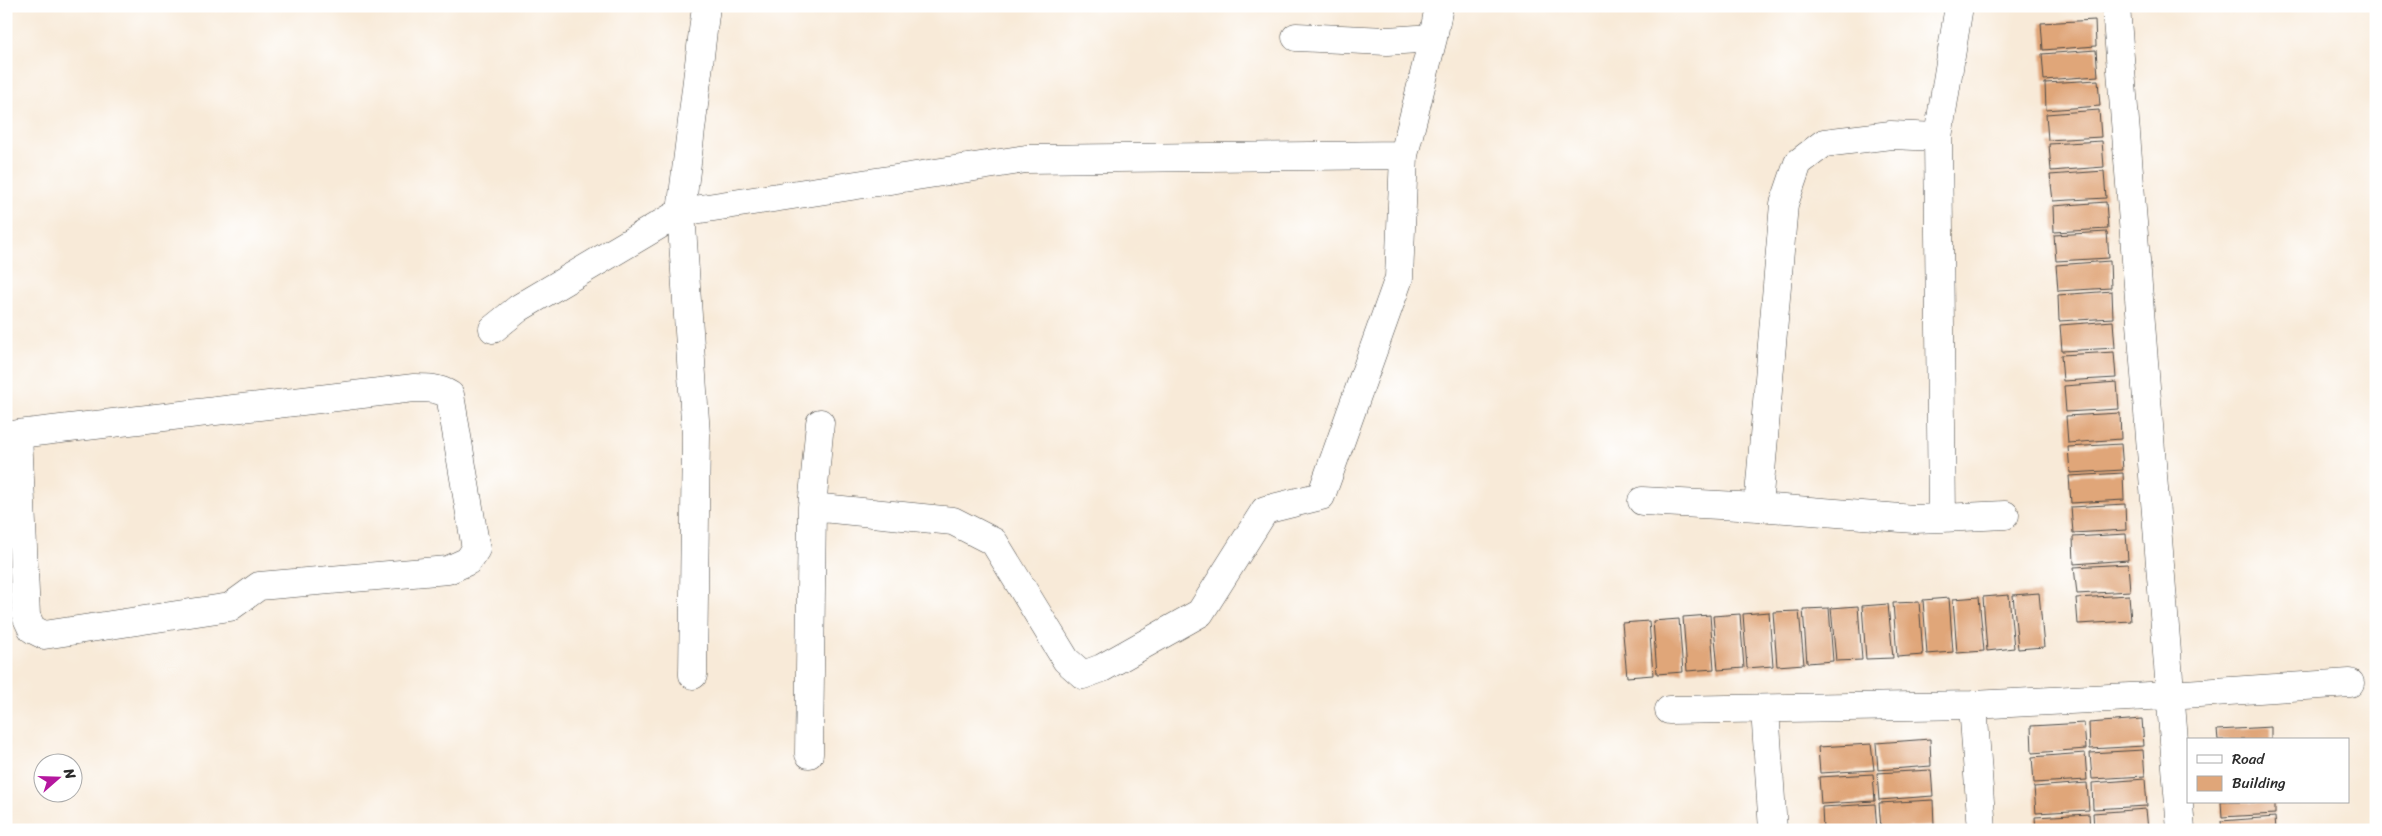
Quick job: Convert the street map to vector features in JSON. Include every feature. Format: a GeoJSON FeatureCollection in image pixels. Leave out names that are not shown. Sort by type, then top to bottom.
{"type":"FeatureCollection","features":[{"type":"Feature","properties":{"kind":"street"},"geometry":{"type":"LineString","coordinates":[[693,675],[696,435],[681,212],[706,6]]}},
{"type":"Feature","properties":{"kind":"street"},"geometry":{"type":"LineString","coordinates":[[812,506],[953,521],[994,542],[1066,660],[1083,675],[1102,668],[1200,613],[1265,510],[1321,496],[1399,278],[1404,155],[1439,6]]}},
{"type":"Feature","properties":{"kind":"street"},"geometry":{"type":"LineString","coordinates":[[1942,518],[1938,137],[1959,6]]}},
{"type":"Feature","properties":{"kind":"street"},"geometry":{"type":"LineString","coordinates":[[2116,7],[2181,830]]}},
{"type":"Feature","properties":{"kind":"street"},"geometry":{"type":"LineString","coordinates":[[1296,37],[1387,41],[1433,38]]}},
{"type":"Feature","properties":{"kind":"street"},"geometry":{"type":"LineString","coordinates":[[1758,507],[1784,204],[1798,163],[1824,143],[1891,135],[1938,137]]}},
{"type":"Feature","properties":{"kind":"street"},"geometry":{"type":"LineString","coordinates":[[493,329],[519,308],[681,212],[1026,160],[1404,155]]}},
{"type":"Feature","properties":{"kind":"street"},"geometry":{"type":"LineString","coordinates":[[414,388],[440,390],[450,395],[476,549],[468,562],[448,570],[259,586],[230,607],[44,635],[32,629],[26,616],[12,435],[414,388]]}},
{"type":"Feature","properties":{"kind":"street"},"geometry":{"type":"LineString","coordinates":[[809,754],[812,506],[820,423]]}},
{"type":"Feature","properties":{"kind":"street"},"geometry":{"type":"LineString","coordinates":[[1642,501],[1758,507],[1914,519],[2005,515]]}},
{"type":"Feature","properties":{"kind":"street"},"geometry":{"type":"LineString","coordinates":[[1669,710],[1973,705],[2350,683]]}},
{"type":"Feature","properties":{"kind":"street"},"geometry":{"type":"LineString","coordinates":[[1973,705],[1982,830]]}},
{"type":"Feature","properties":{"kind":"street"},"geometry":{"type":"LineString","coordinates":[[1765,709],[1773,830]]}},
{"type":"Feature","properties":{"kind":"building"},"geometry":{"type":"Polygon","coordinates":[[[2095,20],[2096,46],[2043,50],[2041,23],[2095,20]]]}},
{"type":"Feature","properties":{"kind":"building"},"geometry":{"type":"Polygon","coordinates":[[[2096,50],[2098,76],[2044,80],[2042,54],[2096,50]]]}},
{"type":"Feature","properties":{"kind":"building"},"geometry":{"type":"Polygon","coordinates":[[[2098,80],[2100,106],[2046,110],[2045,83],[2098,80]]]}},
{"type":"Feature","properties":{"kind":"building"},"geometry":{"type":"Polygon","coordinates":[[[2099,110],[2101,137],[2048,140],[2046,114],[2099,110]]]}},
{"type":"Feature","properties":{"kind":"building"},"geometry":{"type":"Polygon","coordinates":[[[2102,141],[2104,167],[2051,171],[2049,144],[2102,141]]]}},
{"type":"Feature","properties":{"kind":"building"},"geometry":{"type":"Polygon","coordinates":[[[2104,171],[2106,198],[2053,201],[2050,175],[2104,171]]]}},
{"type":"Feature","properties":{"kind":"building"},"geometry":{"type":"Polygon","coordinates":[[[2106,202],[2108,229],[2054,232],[2053,206],[2106,202]]]}},
{"type":"Feature","properties":{"kind":"building"},"geometry":{"type":"Polygon","coordinates":[[[2107,232],[2109,258],[2056,261],[2054,235],[2107,232]]]}},
{"type":"Feature","properties":{"kind":"building"},"geometry":{"type":"Polygon","coordinates":[[[2110,261],[2111,288],[2058,291],[2056,265],[2110,261]]]}},
{"type":"Feature","properties":{"kind":"building"},"geometry":{"type":"Polygon","coordinates":[[[2112,291],[2113,318],[2059,321],[2058,295],[2112,291]]]}},
{"type":"Feature","properties":{"kind":"building"},"geometry":{"type":"Polygon","coordinates":[[[2113,321],[2115,348],[2062,351],[2060,325],[2113,321]]]}},
{"type":"Feature","properties":{"kind":"building"},"geometry":{"type":"Polygon","coordinates":[[[2114,352],[2116,378],[2063,381],[2061,355],[2114,352]]]}},
{"type":"Feature","properties":{"kind":"building"},"geometry":{"type":"Polygon","coordinates":[[[2117,382],[2119,409],[2066,412],[2064,386],[2117,382]]]}},
{"type":"Feature","properties":{"kind":"building"},"geometry":{"type":"Polygon","coordinates":[[[2120,413],[2121,439],[2068,443],[2066,416],[2120,413]]]}},
{"type":"Feature","properties":{"kind":"building"},"geometry":{"type":"Polygon","coordinates":[[[2121,444],[2123,470],[2070,473],[2068,447],[2121,444]]]}},
{"type":"Feature","properties":{"kind":"building"},"geometry":{"type":"Polygon","coordinates":[[[2123,473],[2124,500],[2071,503],[2069,476],[2123,473]]]}},
{"type":"Feature","properties":{"kind":"building"},"geometry":{"type":"Polygon","coordinates":[[[2125,504],[2126,530],[2073,533],[2071,507],[2125,504]]]}},
{"type":"Feature","properties":{"kind":"building"},"geometry":{"type":"Polygon","coordinates":[[[2126,534],[2128,560],[2074,564],[2073,537],[2126,534]]]}},
{"type":"Feature","properties":{"kind":"building"},"geometry":{"type":"Polygon","coordinates":[[[2128,564],[2130,591],[2077,594],[2074,567],[2128,564]]]}},
{"type":"Feature","properties":{"kind":"building"},"geometry":{"type":"Polygon","coordinates":[[[2039,593],[2044,647],[2018,649],[2013,595],[2039,593]]]}},
{"type":"Feature","properties":{"kind":"building"},"geometry":{"type":"Polygon","coordinates":[[[2009,595],[2014,648],[1987,651],[1983,597],[2009,595]]]}},
{"type":"Feature","properties":{"kind":"building"},"geometry":{"type":"Polygon","coordinates":[[[2129,595],[2131,621],[2078,624],[2076,598],[2129,595]]]}},
{"type":"Feature","properties":{"kind":"building"},"geometry":{"type":"Polygon","coordinates":[[[1979,597],[1984,651],[1957,653],[1953,599],[1979,597]]]}},
{"type":"Feature","properties":{"kind":"building"},"geometry":{"type":"Polygon","coordinates":[[[1949,598],[1953,652],[1927,654],[1923,600],[1949,598]]]}},
{"type":"Feature","properties":{"kind":"building"},"geometry":{"type":"Polygon","coordinates":[[[1919,602],[1923,655],[1897,657],[1893,603],[1919,602]]]}},
{"type":"Feature","properties":{"kind":"building"},"geometry":{"type":"Polygon","coordinates":[[[1888,604],[1893,658],[1866,659],[1862,606],[1888,604]]]}},
{"type":"Feature","properties":{"kind":"building"},"geometry":{"type":"Polygon","coordinates":[[[1858,606],[1862,660],[1836,661],[1831,608],[1858,606]]]}},
{"type":"Feature","properties":{"kind":"building"},"geometry":{"type":"Polygon","coordinates":[[[1829,608],[1833,661],[1807,663],[1803,609],[1829,608]]]}},
{"type":"Feature","properties":{"kind":"building"},"geometry":{"type":"Polygon","coordinates":[[[1799,611],[1804,664],[1777,666],[1773,612],[1799,611]]]}},
{"type":"Feature","properties":{"kind":"building"},"geometry":{"type":"Polygon","coordinates":[[[1769,612],[1773,666],[1747,668],[1743,614],[1769,612]]]}},
{"type":"Feature","properties":{"kind":"building"},"geometry":{"type":"Polygon","coordinates":[[[1740,614],[1744,668],[1718,670],[1713,616],[1740,614]]]}},
{"type":"Feature","properties":{"kind":"building"},"geometry":{"type":"Polygon","coordinates":[[[1710,615],[1714,669],[1687,671],[1683,617],[1710,615]]]}},
{"type":"Feature","properties":{"kind":"building"},"geometry":{"type":"Polygon","coordinates":[[[1679,619],[1683,672],[1657,674],[1653,621],[1679,619]]]}},
{"type":"Feature","properties":{"kind":"building"},"geometry":{"type":"Polygon","coordinates":[[[1649,621],[1653,675],[1627,677],[1622,623],[1649,621]]]}},
{"type":"Feature","properties":{"kind":"building"},"geometry":{"type":"Polygon","coordinates":[[[2142,719],[2144,746],[2090,749],[2089,723],[2142,719]]]}},
{"type":"Feature","properties":{"kind":"building"},"geometry":{"type":"Polygon","coordinates":[[[2084,723],[2086,749],[2032,753],[2031,726],[2084,723]]]}},
{"type":"Feature","properties":{"kind":"building"},"geometry":{"type":"Polygon","coordinates":[[[2271,727],[2271,738],[2218,738],[2217,730],[2271,727]]]}},
{"type":"Feature","properties":{"kind":"building"},"geometry":{"type":"Polygon","coordinates":[[[1930,739],[1931,766],[1878,770],[1876,743],[1930,739]]]}},
{"type":"Feature","properties":{"kind":"building"},"geometry":{"type":"Polygon","coordinates":[[[1871,744],[1874,770],[1820,773],[1818,747],[1871,744]]]}},
{"type":"Feature","properties":{"kind":"building"},"geometry":{"type":"Polygon","coordinates":[[[2143,750],[2145,776],[2092,779],[2090,753],[2143,750]]]}},
{"type":"Feature","properties":{"kind":"building"},"geometry":{"type":"Polygon","coordinates":[[[2085,753],[2087,780],[2034,783],[2032,757],[2085,753]]]}},
{"type":"Feature","properties":{"kind":"building"},"geometry":{"type":"Polygon","coordinates":[[[1931,770],[1933,796],[1879,800],[1877,773],[1931,770]]]}},
{"type":"Feature","properties":{"kind":"building"},"geometry":{"type":"Polygon","coordinates":[[[1873,774],[1875,801],[1821,804],[1819,777],[1873,774]]]}},
{"type":"Feature","properties":{"kind":"building"},"geometry":{"type":"Polygon","coordinates":[[[2145,779],[2147,806],[2093,809],[2092,783],[2145,779]]]}},
{"type":"Feature","properties":{"kind":"building"},"geometry":{"type":"Polygon","coordinates":[[[2087,783],[2089,810],[2036,813],[2034,787],[2087,783]]]}},
{"type":"Feature","properties":{"kind":"building"},"geometry":{"type":"Polygon","coordinates":[[[1933,800],[1934,826],[1881,829],[1879,803],[1933,800]]]}},
{"type":"Feature","properties":{"kind":"building"},"geometry":{"type":"Polygon","coordinates":[[[1875,804],[1877,830],[1823,830],[1822,807],[1875,804]]]}},
{"type":"Feature","properties":{"kind":"building"},"geometry":{"type":"Polygon","coordinates":[[[2221,804],[2275,804],[2275,814],[2222,817],[2221,804]]]}},
{"type":"Feature","properties":{"kind":"building"},"geometry":{"type":"Polygon","coordinates":[[[2146,809],[2148,830],[2094,830],[2093,813],[2146,809]]]}},
{"type":"Feature","properties":{"kind":"building"},"geometry":{"type":"Polygon","coordinates":[[[2089,814],[2090,830],[2036,830],[2035,817],[2089,814]]]}},
{"type":"Feature","properties":{"kind":"building"},"geometry":{"type":"Polygon","coordinates":[[[2275,817],[2276,830],[2222,830],[2221,821],[2275,817]]]}}]}
